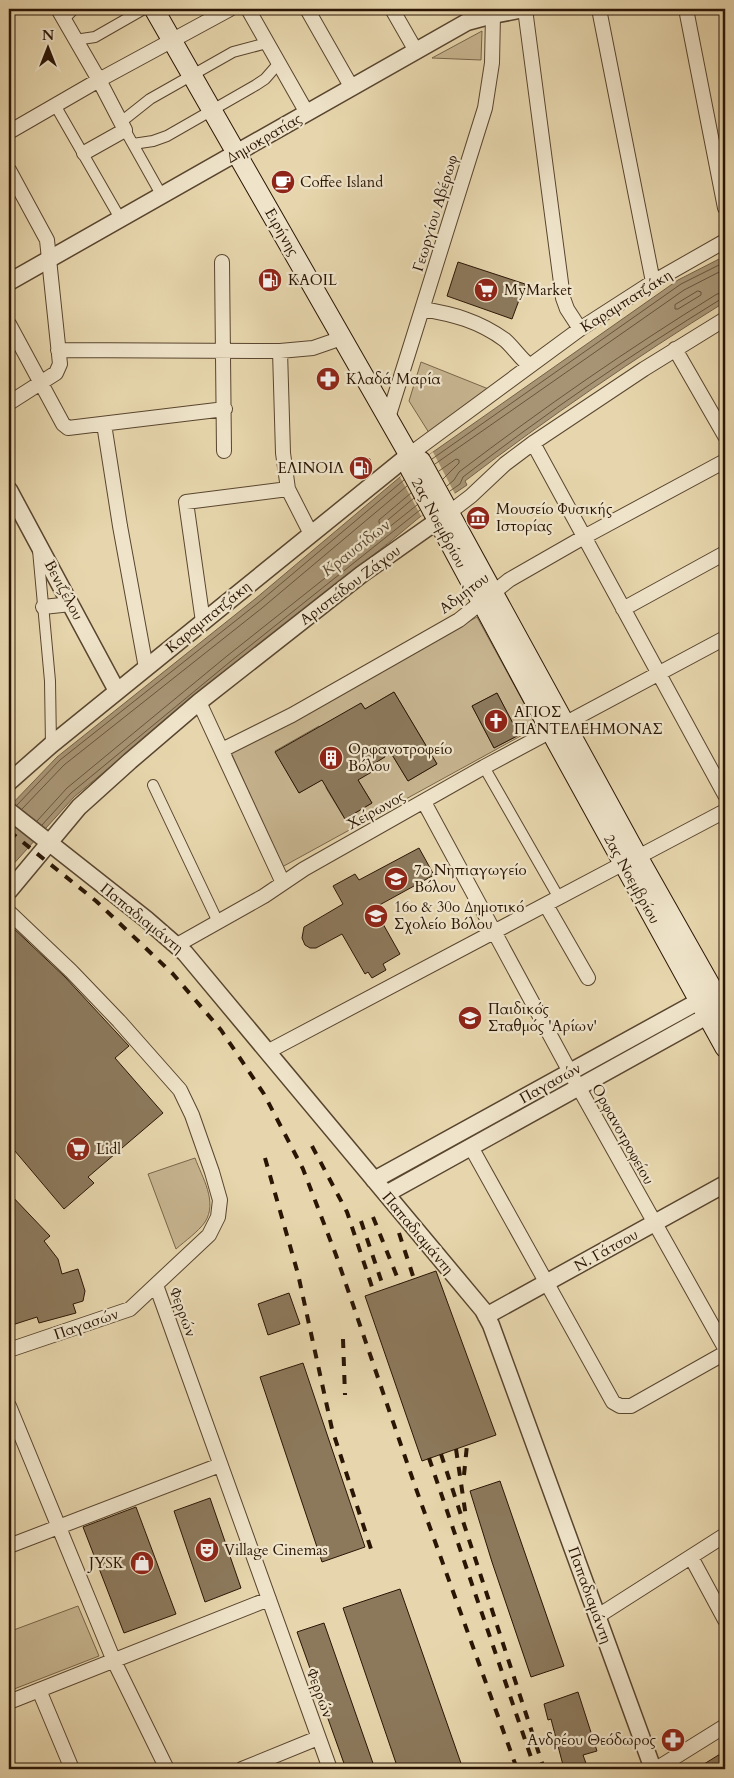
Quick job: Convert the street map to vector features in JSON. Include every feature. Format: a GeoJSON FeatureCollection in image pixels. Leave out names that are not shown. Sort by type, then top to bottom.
{"type":"FeatureCollection","features":[{"type":"Feature","properties":{"kind":"main road","name":"Ειρήνης"},"geometry":{"type":"LineString","coordinates":[[154,9],[413,462]]}},
{"type":"Feature","properties":{"kind":"main road","name":"2ας Νοεμβρίου"},"geometry":{"type":"LineString","coordinates":[[413,462],[631,860],[717,1003],[725,1048]]}},
{"type":"Feature","properties":{"kind":"street"},"geometry":{"type":"LineString","coordinates":[[74,9],[61,14],[162,196]]}},
{"type":"Feature","properties":{"kind":"street"},"geometry":{"type":"LineString","coordinates":[[75,40],[95,37],[144,9]]}},
{"type":"Feature","properties":{"kind":"street"},"geometry":{"type":"LineString","coordinates":[[9,132],[99,80],[230,9]]}},
{"type":"Feature","properties":{"kind":"street"},"geometry":{"type":"LineString","coordinates":[[248,9],[307,114]]}},
{"type":"Feature","properties":{"kind":"street"},"geometry":{"type":"LineString","coordinates":[[307,9],[352,88]]}},
{"type":"Feature","properties":{"kind":"street"},"geometry":{"type":"LineString","coordinates":[[392,9],[416,51]]}},
{"type":"Feature","properties":{"kind":"street"},"geometry":{"type":"LineString","coordinates":[[524,9],[563,298],[567,309],[580,329]]}},
{"type":"Feature","properties":{"kind":"street","name":"Δημοκρατίας"},"geometry":{"type":"LineString","coordinates":[[9,282],[467,22],[474,14],[493,15],[524,9]]}},
{"type":"Feature","properties":{"kind":"street"},"geometry":{"type":"LineString","coordinates":[[598,9],[653,282]]}},
{"type":"Feature","properties":{"kind":"street"},"geometry":{"type":"LineString","coordinates":[[686,9],[725,208]]}},
{"type":"Feature","properties":{"kind":"street","name":"Γεωργίου Αβέρωφ"},"geometry":{"type":"LineString","coordinates":[[388,418],[485,108],[492,63],[493,15]]}},
{"type":"Feature","properties":{"kind":"street"},"geometry":{"type":"LineString","coordinates":[[84,153],[123,126],[150,99],[233,52],[267,43]]}},
{"type":"Feature","properties":{"kind":"street"},"geometry":{"type":"LineString","coordinates":[[133,144],[153,141],[167,136],[265,79],[279,63]]}},
{"type":"Feature","properties":{"kind":"street"},"geometry":{"type":"LineString","coordinates":[[56,105],[121,220]]}},
{"type":"Feature","properties":{"kind":"street"},"geometry":{"type":"LineString","coordinates":[[9,170],[47,240],[59,368],[56,373],[9,403]]}},
{"type":"Feature","properties":{"kind":"street","name":"Καραμπατζάκη"},"geometry":{"type":"LineString","coordinates":[[9,782],[51,745],[311,534],[413,462],[530,365],[580,329],[653,282],[725,241]]}},
{"type":"Feature","properties":{"kind":"street"},"geometry":{"type":"LineString","coordinates":[[222,262],[224,452]]}},
{"type":"Feature","properties":{"kind":"street"},"geometry":{"type":"LineString","coordinates":[[422,310],[450,314],[485,328],[504,340],[530,365]]}},
{"type":"Feature","properties":{"kind":"street","name":"Αριστείδου Ζάχου"},"geometry":{"type":"LineString","coordinates":[[9,891],[44,840],[199,702],[441,510],[472,496],[505,464],[534,442],[674,349],[725,319]]}},
{"type":"Feature","properties":{"kind":"street"},"geometry":{"type":"LineString","coordinates":[[9,324],[63,424],[68,428],[225,409]]}},
{"type":"Feature","properties":{"kind":"street"},"geometry":{"type":"LineString","coordinates":[[58,350],[280,351],[313,348],[342,338]]}},
{"type":"Feature","properties":{"kind":"street"},"geometry":{"type":"LineString","coordinates":[[674,349],[725,436]]}},
{"type":"Feature","properties":{"kind":"street"},"geometry":{"type":"LineString","coordinates":[[280,351],[283,453],[288,489],[311,534]]}},
{"type":"Feature","properties":{"kind":"street"},"geometry":{"type":"LineString","coordinates":[[104,424],[123,545],[146,668]]}},
{"type":"Feature","properties":{"kind":"street"},"geometry":{"type":"LineString","coordinates":[[534,442],[725,795]]}},
{"type":"Feature","properties":{"kind":"street","name":"Αδμήτου"},"geometry":{"type":"LineString","coordinates":[[222,750],[292,715],[442,630],[459,620],[509,580],[725,460]]}},
{"type":"Feature","properties":{"kind":"street"},"geometry":{"type":"LineString","coordinates":[[202,622],[186,502],[288,489]]}},
{"type":"Feature","properties":{"kind":"street","name":"Βενιζέλου"},"geometry":{"type":"LineString","coordinates":[[9,490],[117,691]]}},
{"type":"Feature","properties":{"kind":"street"},"geometry":{"type":"LineString","coordinates":[[36,539],[50,681],[51,745]]}},
{"type":"Feature","properties":{"kind":"street"},"geometry":{"type":"LineString","coordinates":[[623,609],[725,553]]}},
{"type":"Feature","properties":{"kind":"street"},"geometry":{"type":"LineString","coordinates":[[43,607],[71,604]]}},
{"type":"Feature","properties":{"kind":"street","name":"Χείρωνος"},"geometry":{"type":"LineString","coordinates":[[177,945],[264,896],[304,869],[484,767],[725,638]]}},
{"type":"Feature","properties":{"kind":"street"},"geometry":{"type":"LineString","coordinates":[[199,702],[283,883]]}},
{"type":"Feature","properties":{"kind":"street"},"geometry":{"type":"LineString","coordinates":[[484,767],[559,898]]}},
{"type":"Feature","properties":{"kind":"street"},"geometry":{"type":"LineString","coordinates":[[152,786],[218,922]]}},
{"type":"Feature","properties":{"kind":"street","name":"Ορφανοτροφείου"},"geometry":{"type":"LineString","coordinates":[[424,802],[570,1072],[725,1348]]}},
{"type":"Feature","properties":{"kind":"street","name":"Παπαδιαμάντη"},"geometry":{"type":"LineString","coordinates":[[9,811],[177,945],[194,962],[486,1316],[655,1769]]}},
{"type":"Feature","properties":{"kind":"street"},"geometry":{"type":"LineString","coordinates":[[267,1052],[725,811]]}},
{"type":"Feature","properties":{"kind":"street"},"geometry":{"type":"LineString","coordinates":[[546,905],[588,978]]}},
{"type":"Feature","properties":{"kind":"street","name":"Φερρών"},"geometry":{"type":"LineString","coordinates":[[9,912],[71,971],[141,1044],[180,1090],[192,1115],[219,1194],[219,1214],[209,1235],[156,1285],[330,1769]]}},
{"type":"Feature","properties":{"kind":"street","name":"Παγασών"},"geometry":{"type":"LineString","coordinates":[[374,1180],[570,1072],[717,1003]]}},
{"type":"Feature","properties":{"kind":"street","name":"Παγασών"},"geometry":{"type":"LineString","coordinates":[[386,1194],[579,1088],[717,1003]]}},
{"type":"Feature","properties":{"kind":"street"},"geometry":{"type":"LineString","coordinates":[[472,1147],[610,1399],[620,1406],[630,1406],[725,1353]]}},
{"type":"Feature","properties":{"kind":"street","name":"Ν. Γάτσου"},"geometry":{"type":"LineString","coordinates":[[486,1316],[725,1184]]}},
{"type":"Feature","properties":{"kind":"street","name":"Παγασών"},"geometry":{"type":"LineString","coordinates":[[9,1350],[130,1309],[156,1285]]}},
{"type":"Feature","properties":{"kind":"street"},"geometry":{"type":"LineString","coordinates":[[9,1406],[114,1660],[167,1769]]}},
{"type":"Feature","properties":{"kind":"street"},"geometry":{"type":"LineString","coordinates":[[9,1546],[220,1465]]}},
{"type":"Feature","properties":{"kind":"street"},"geometry":{"type":"LineString","coordinates":[[598,1616],[725,1535]]}},
{"type":"Feature","properties":{"kind":"street"},"geometry":{"type":"LineString","coordinates":[[691,1557],[725,1620]]}},
{"type":"Feature","properties":{"kind":"street"},"geometry":{"type":"LineString","coordinates":[[9,1702],[269,1599]]}},
{"type":"Feature","properties":{"kind":"street"},"geometry":{"type":"LineString","coordinates":[[39,1690],[72,1769]]}},
{"type":"Feature","properties":{"kind":"street"},"geometry":{"type":"LineString","coordinates":[[655,1769],[725,1726]]}},
{"type":"Feature","properties":{"kind":"street"},"geometry":{"type":"LineString","coordinates":[[242,1769],[318,1738]]}},
{"type":"Feature","properties":{"kind":"shaded area"},"geometry":{"type":"Polygon","coordinates":[[[482,31],[481,60],[432,58],[482,31]]]}},
{"type":"Feature","properties":{"kind":"shaded area"},"geometry":{"type":"Polygon","coordinates":[[[421,362],[491,390],[431,436],[409,401],[421,362]]]}},
{"type":"Feature","properties":{"kind":"shaded area"},"geometry":{"type":"Polygon","coordinates":[[[477,617],[537,727],[282,867],[230,750],[288,722],[477,617]],[[394,692],[365,709],[361,703],[327,739],[319,726],[275,751],[299,793],[328,776],[326,788],[345,819],[372,803],[355,775],[365,769],[368,774],[375,770],[372,765],[391,753],[408,781],[437,764],[394,692]],[[497,693],[472,706],[494,748],[519,735],[497,693]]]}},
{"type":"Feature","properties":{"kind":"shaded area"},"geometry":{"type":"Polygon","coordinates":[[[195,1158],[208,1190],[209,1214],[199,1229],[176,1249],[148,1174],[195,1158]]]}},
{"type":"Feature","properties":{"kind":"shaded area"},"geometry":{"type":"Polygon","coordinates":[[[78,1606],[99,1656],[9,1691],[9,1625],[11,1631],[78,1606]]]}},
{"type":"Feature","properties":{"kind":"water","name":"Κραυσίδων"},"geometry":{"type":"Polygon","coordinates":[[[725,256],[725,302],[593,388],[465,481],[467,485],[421,516],[234,664],[74,797],[9,869],[9,807],[57,757],[255,599],[400,477],[433,452],[678,280],[725,256]]]}},
{"type":"Feature","properties":{"kind":"pier"},"geometry":{"type":"Polygon","coordinates":[[[433,452],[455,494],[421,516],[400,477],[433,452]]]}},
{"type":"Feature","properties":{"kind":"building","name":"MyMarket"},"geometry":{"type":"Polygon","coordinates":[[[458,262],[525,284],[512,319],[447,296],[458,262]]]}},
{"type":"Feature","properties":{"kind":"building"},"geometry":{"type":"Polygon","coordinates":[[[354,458],[370,459],[369,474],[353,473],[354,458]]]}},
{"type":"Feature","properties":{"kind":"building","name":"Ορφανοτροφείο Βόλου"},"geometry":{"type":"Polygon","coordinates":[[[394,692],[437,764],[408,781],[391,753],[372,765],[375,770],[358,780],[372,803],[345,819],[322,780],[299,793],[275,752],[361,703],[365,709],[394,692]]]}},
{"type":"Feature","properties":{"kind":"building","name":"ΑΓΙΟΣ ΠΑΝΤΕΛΕΗΜΟΝΑΣ"},"geometry":{"type":"Polygon","coordinates":[[[497,693],[519,735],[494,748],[472,706],[497,693]]]}},
{"type":"Feature","properties":{"kind":"building"},"geometry":{"type":"Polygon","coordinates":[[[419,848],[434,875],[374,908],[400,954],[383,964],[386,970],[372,978],[368,972],[365,974],[342,934],[316,948],[310,948],[305,945],[302,938],[304,927],[343,904],[333,886],[355,874],[359,880],[419,848]]]}},
{"type":"Feature","properties":{"kind":"building"},"geometry":{"type":"Polygon","coordinates":[[[9,924],[65,977],[129,1046],[115,1058],[163,1113],[88,1177],[94,1183],[64,1209],[9,1144],[9,924]]]}},
{"type":"Feature","properties":{"kind":"building"},"geometry":{"type":"Polygon","coordinates":[[[9,1193],[50,1236],[44,1241],[58,1259],[62,1274],[78,1269],[85,1291],[83,1301],[73,1304],[76,1313],[39,1323],[37,1317],[9,1326],[9,1193]]]}},
{"type":"Feature","properties":{"kind":"building"},"geometry":{"type":"Polygon","coordinates":[[[436,1271],[496,1435],[422,1461],[365,1296],[436,1271]]]}},
{"type":"Feature","properties":{"kind":"building"},"geometry":{"type":"Polygon","coordinates":[[[289,1293],[300,1324],[268,1335],[258,1304],[289,1293]]]}},
{"type":"Feature","properties":{"kind":"building"},"geometry":{"type":"Polygon","coordinates":[[[303,1363],[365,1547],[322,1562],[260,1377],[303,1363]]]}},
{"type":"Feature","properties":{"kind":"building"},"geometry":{"type":"Polygon","coordinates":[[[500,1481],[564,1666],[531,1677],[470,1491],[500,1481]]]}},
{"type":"Feature","properties":{"kind":"building","name":"Village Cinemas"},"geometry":{"type":"Polygon","coordinates":[[[210,1498],[241,1588],[205,1602],[174,1511],[210,1498]]]}},
{"type":"Feature","properties":{"kind":"building"},"geometry":{"type":"Polygon","coordinates":[[[136,1507],[176,1614],[124,1633],[83,1527],[136,1507]]]}},
{"type":"Feature","properties":{"kind":"building"},"geometry":{"type":"Polygon","coordinates":[[[400,1589],[463,1769],[398,1769],[343,1608],[400,1589]]]}},
{"type":"Feature","properties":{"kind":"building"},"geometry":{"type":"Polygon","coordinates":[[[324,1623],[375,1769],[346,1769],[297,1632],[324,1623]]]}},
{"type":"Feature","properties":{"kind":"building"},"geometry":{"type":"Polygon","coordinates":[[[578,1692],[597,1751],[583,1755],[588,1769],[564,1769],[551,1719],[548,1720],[544,1704],[578,1692]]]}},
{"type":"Feature","properties":{"kind":"building"},"geometry":{"type":"Polygon","coordinates":[[[725,1751],[725,1769],[696,1769],[725,1751]]]}},
{"type":"Feature","properties":{"kind":"railway"},"geometry":{"type":"LineString","coordinates":[[9,831],[96,901],[173,974],[221,1030],[264,1094],[303,1169],[336,1255],[415,1486],[517,1769]]}},
{"type":"Feature","properties":{"kind":"railway"},"geometry":{"type":"LineString","coordinates":[[312,1146],[347,1212],[374,1293]]}},
{"type":"Feature","properties":{"kind":"railway"},"geometry":{"type":"LineString","coordinates":[[265,1158],[298,1274],[332,1429],[371,1549]]}},
{"type":"Feature","properties":{"kind":"railway"},"geometry":{"type":"LineString","coordinates":[[373,1217],[400,1284]]}},
{"type":"Feature","properties":{"kind":"railway"},"geometry":{"type":"LineString","coordinates":[[361,1221],[384,1289]]}},
{"type":"Feature","properties":{"kind":"railway"},"geometry":{"type":"LineString","coordinates":[[399,1233],[414,1279]]}},
{"type":"Feature","properties":{"kind":"railway"},"geometry":{"type":"LineString","coordinates":[[343,1339],[345,1395]]}},
{"type":"Feature","properties":{"kind":"railway"},"geometry":{"type":"LineString","coordinates":[[464,1475],[467,1445]]}},
{"type":"Feature","properties":{"kind":"railway"},"geometry":{"type":"LineString","coordinates":[[456,1449],[466,1517]]}},
{"type":"Feature","properties":{"kind":"railway"},"geometry":{"type":"LineString","coordinates":[[441,1454],[544,1769]]}},
{"type":"Feature","properties":{"kind":"railway"},"geometry":{"type":"LineString","coordinates":[[429,1458],[535,1769]]}},
{"type":"Feature","properties":{"kind":"place","name":"Coffee Island"},"geometry":{"type":"Point","coordinates":[283,182]}},
{"type":"Feature","properties":{"kind":"place","name":"KAOIL"},"geometry":{"type":"Point","coordinates":[270,280]}},
{"type":"Feature","properties":{"kind":"place","name":"MyMarket"},"geometry":{"type":"Point","coordinates":[486,290]}},
{"type":"Feature","properties":{"kind":"place","name":"Κλαδά Μαρία"},"geometry":{"type":"Point","coordinates":[328,379]}},
{"type":"Feature","properties":{"kind":"place","name":"ΕΛΙΝΟΙΛ"},"geometry":{"type":"Point","coordinates":[361,468]}},
{"type":"Feature","properties":{"kind":"place","name":"Μουσείο Φυσικής Ιστορίας"},"geometry":{"type":"Point","coordinates":[478,518]}},
{"type":"Feature","properties":{"kind":"place","name":"ΑΓΙΟΣ ΠΑΝΤΕΛΕΗΜΟΝΑΣ"},"geometry":{"type":"Point","coordinates":[496,721]}},
{"type":"Feature","properties":{"kind":"place","name":"Ορφανοτροφείο Βόλου"},"geometry":{"type":"Point","coordinates":[331,758]}},
{"type":"Feature","properties":{"kind":"place","name":"7ο Νηπιαγωγείο Βόλου"},"geometry":{"type":"Point","coordinates":[396,879]}},
{"type":"Feature","properties":{"kind":"place","name":"16ο & 30ο Δημοτικό Σχολείο Βόλου"},"geometry":{"type":"Point","coordinates":[376,916]}},
{"type":"Feature","properties":{"kind":"place","name":"Παιδικός Σταθμός 'Αρίων'"},"geometry":{"type":"Point","coordinates":[470,1018]}},
{"type":"Feature","properties":{"kind":"place","name":"Lidl"},"geometry":{"type":"Point","coordinates":[78,1149]}},
{"type":"Feature","properties":{"kind":"place","name":"Village Cinemas"},"geometry":{"type":"Point","coordinates":[207,1550]}},
{"type":"Feature","properties":{"kind":"place","name":"JYSK"},"geometry":{"type":"Point","coordinates":[142,1563]}},
{"type":"Feature","properties":{"kind":"place","name":"Ανδρέου Θεόδωρος"},"geometry":{"type":"Point","coordinates":[673,1740]}}]}
